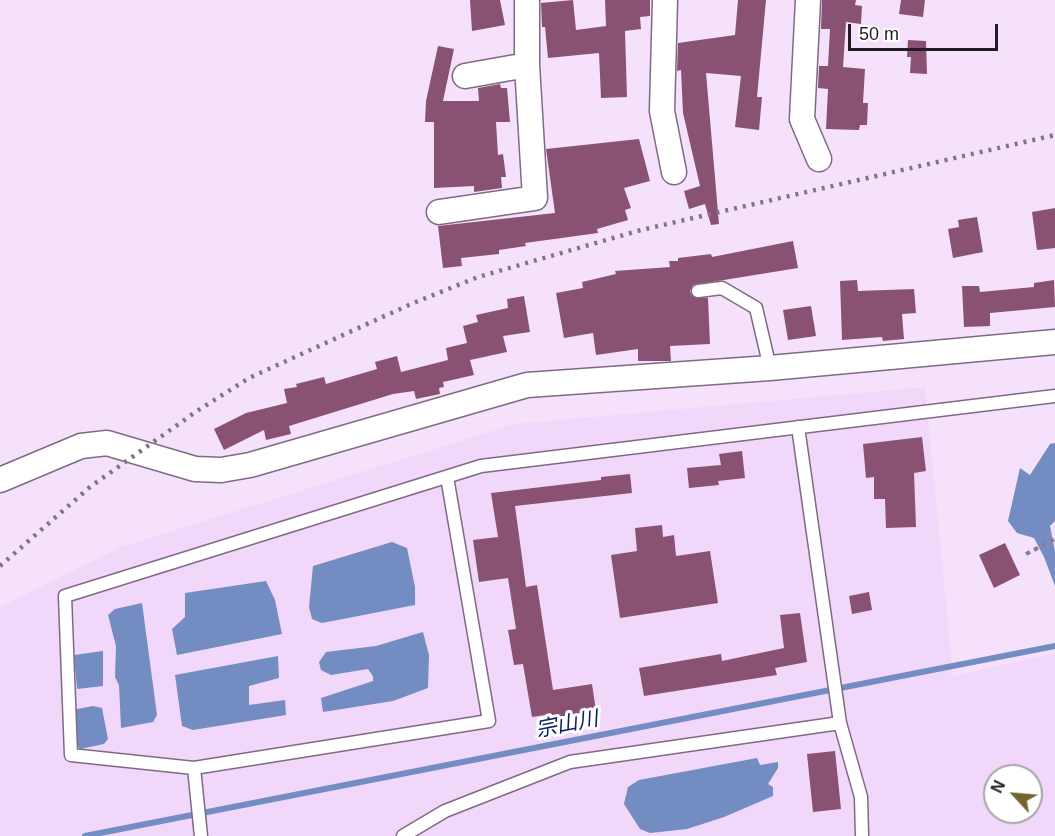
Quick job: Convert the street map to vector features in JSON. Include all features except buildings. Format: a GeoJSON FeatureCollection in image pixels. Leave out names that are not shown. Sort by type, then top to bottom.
{"type":"FeatureCollection","features":[{"type":"Feature","properties":{"kind":"street"},"geometry":{"type":"LineString","coordinates":[[439,212],[535,198],[527,65],[527,0]]}},
{"type":"Feature","properties":{"kind":"street"},"geometry":{"type":"LineString","coordinates":[[665,0],[662,111],[674,172]]}},
{"type":"Feature","properties":{"kind":"street"},"geometry":{"type":"LineString","coordinates":[[808,0],[802,119],[819,159]]}},
{"type":"Feature","properties":{"kind":"street"},"geometry":{"type":"LineString","coordinates":[[465,76],[527,65]]}},
{"type":"Feature","properties":{"kind":"street"},"geometry":{"type":"LineString","coordinates":[[0,480],[81,446],[107,443],[195,469],[221,470],[250,465],[528,385],[771,368],[1055,342]]}},
{"type":"Feature","properties":{"kind":"lane"},"geometry":{"type":"LineString","coordinates":[[698,291],[722,288],[756,308],[771,368]]}},
{"type":"Feature","properties":{"kind":"lane"},"geometry":{"type":"LineString","coordinates":[[447,477],[489,721],[194,768],[71,755],[65,596],[481,466],[1055,396]]}},
{"type":"Feature","properties":{"kind":"lane"},"geometry":{"type":"LineString","coordinates":[[798,427],[840,723],[861,797],[862,836]]}},
{"type":"Feature","properties":{"kind":"lane"},"geometry":{"type":"LineString","coordinates":[[403,836],[445,811],[570,762],[840,723]]}},
{"type":"Feature","properties":{"kind":"lane"},"geometry":{"type":"LineString","coordinates":[[194,768],[201,836]]}},
{"type":"Feature","properties":{"kind":"path"},"geometry":{"type":"LineString","coordinates":[[1026,554],[1055,540]]}},
{"type":"Feature","properties":{"kind":"shaded area"},"geometry":{"type":"Polygon","coordinates":[[[925,387],[953,676],[1055,653],[1055,836],[0,836],[0,607],[121,547],[515,424],[925,387]]]}},
{"type":"Feature","properties":{"kind":"water"},"geometry":{"type":"Polygon","coordinates":[[[1055,443],[1055,521],[1050,526],[1055,551],[1055,586],[1034,538],[1017,533],[1008,521],[1020,468],[1030,475],[1050,444],[1055,443]]]}},
{"type":"Feature","properties":{"kind":"water"},"geometry":{"type":"Polygon","coordinates":[[[392,542],[407,548],[415,587],[415,605],[322,623],[312,619],[309,607],[313,566],[392,542]]]}},
{"type":"Feature","properties":{"kind":"water"},"geometry":{"type":"Polygon","coordinates":[[[266,581],[275,600],[282,634],[177,655],[172,629],[185,617],[185,593],[266,581]]]}},
{"type":"Feature","properties":{"kind":"water"},"geometry":{"type":"Polygon","coordinates":[[[142,603],[157,715],[153,722],[121,728],[119,685],[115,677],[116,646],[108,615],[115,609],[142,603]]]}},
{"type":"Feature","properties":{"kind":"water"},"geometry":{"type":"Polygon","coordinates":[[[423,632],[429,655],[428,688],[393,701],[323,712],[321,698],[373,681],[373,676],[368,669],[331,675],[321,670],[319,662],[326,652],[376,646],[423,632]]]}},
{"type":"Feature","properties":{"kind":"water"},"geometry":{"type":"Polygon","coordinates":[[[103,651],[103,686],[77,689],[74,655],[103,651]]]}},
{"type":"Feature","properties":{"kind":"water"},"geometry":{"type":"Polygon","coordinates":[[[278,656],[279,678],[249,686],[249,705],[285,700],[286,715],[193,730],[182,726],[175,675],[278,656]]]}},
{"type":"Feature","properties":{"kind":"water"},"geometry":{"type":"Polygon","coordinates":[[[93,706],[102,708],[108,739],[104,744],[80,749],[73,739],[72,710],[93,706]]]}},
{"type":"Feature","properties":{"kind":"water"},"geometry":{"type":"Polygon","coordinates":[[[757,758],[760,765],[778,762],[778,768],[768,784],[773,787],[773,796],[724,817],[687,829],[650,833],[640,829],[624,804],[628,787],[639,780],[757,758]]]}},
{"type":"Feature","properties":{"kind":"waterway","name":"宗山川"},"geometry":{"type":"LineString","coordinates":[[85,836],[1055,646]]}},
{"type":"Feature","properties":{"kind":"railway"},"geometry":{"type":"LineString","coordinates":[[0,566],[90,487],[197,411],[249,378],[411,304],[478,277],[641,230],[1055,135]]}}]}
